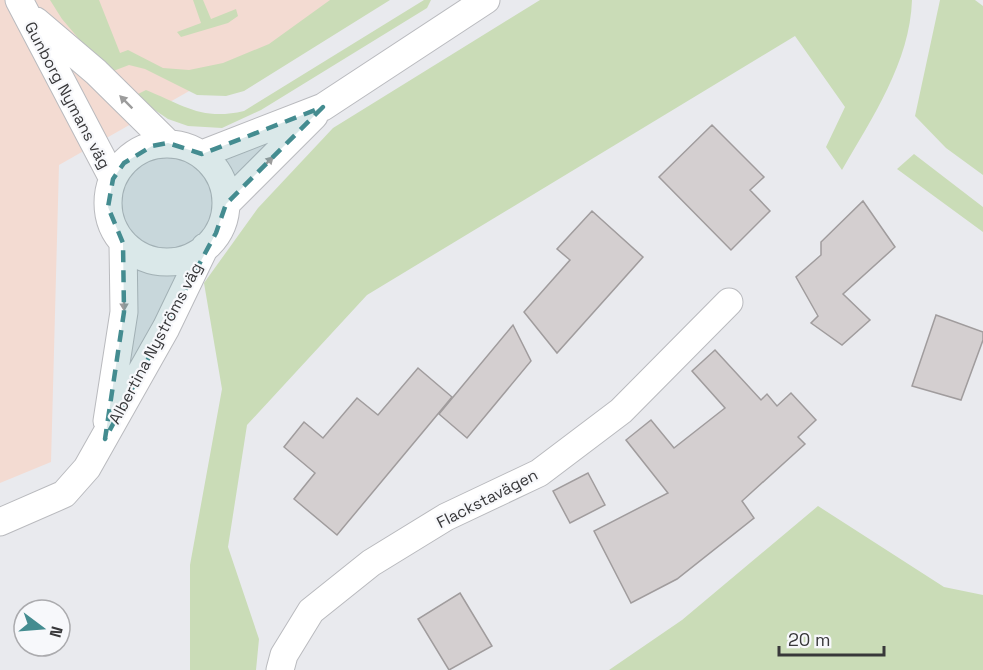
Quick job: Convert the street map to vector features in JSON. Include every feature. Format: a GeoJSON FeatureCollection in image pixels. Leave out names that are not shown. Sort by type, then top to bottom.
{"type":"FeatureCollection","features":[{"type":"Feature","properties":{"kind":"street"},"geometry":{"type":"LineString","coordinates":[[202,154],[322,107],[486,0]]}},
{"type":"Feature","properties":{"kind":"street","name":"Gunborg Nymans väg"},"geometry":{"type":"LineString","coordinates":[[21,5],[96,72],[168,143]]}},
{"type":"Feature","properties":{"kind":"street","name":"Gunborg Nymans väg"},"geometry":{"type":"LineString","coordinates":[[21,5],[113,179]]}},
{"type":"Feature","properties":{"kind":"street"},"geometry":{"type":"LineString","coordinates":[[226,204],[322,107]]}},
{"type":"Feature","properties":{"kind":"street"},"geometry":{"type":"LineString","coordinates":[[168,143],[188,147],[202,154],[218,171],[226,190],[224,219],[205,247],[193,255],[170,261],[150,259],[123,243],[115,231],[108,207],[113,179],[124,163],[135,154],[152,146],[168,143]]}},
{"type":"Feature","properties":{"kind":"street","name":"Albertina Nyströms väg"},"geometry":{"type":"LineString","coordinates":[[105,439],[124,312],[123,243]]}},
{"type":"Feature","properties":{"kind":"street","name":"Albertina Nyströms väg"},"geometry":{"type":"LineString","coordinates":[[0,522],[64,494],[87,468],[166,328],[205,247]]}},
{"type":"Feature","properties":{"kind":"street","name":"Flackstavägen"},"geometry":{"type":"LineString","coordinates":[[280,670],[284,654],[311,611],[371,563],[446,517],[539,473],[621,411],[729,302]]}},
{"type":"Feature","properties":{"kind":"highlighted area"},"geometry":{"type":"Polygon","coordinates":[[[323,107],[226,204],[216,233],[105,439],[124,312],[123,243],[108,207],[113,179],[124,163],[152,146],[168,143],[202,154],[323,107]]]}},
{"type":"Feature","properties":{"kind":"shaded area"},"geometry":{"type":"Polygon","coordinates":[[[0,0],[349,0],[59,165],[51,462],[0,483],[0,0]]]}},
{"type":"Feature","properties":{"kind":"green space"},"geometry":{"type":"Polygon","coordinates":[[[50,0],[99,0],[120,53],[128,50],[163,68],[189,70],[223,63],[269,44],[330,0],[390,0],[244,91],[226,96],[197,95],[145,69],[129,65],[108,73],[62,19],[50,0]]]}},
{"type":"Feature","properties":{"kind":"green space"},"geometry":{"type":"Polygon","coordinates":[[[193,0],[203,0],[211,19],[236,9],[238,16],[228,23],[181,37],[177,32],[201,23],[193,0]]]}},
{"type":"Feature","properties":{"kind":"green space"},"geometry":{"type":"Polygon","coordinates":[[[424,0],[431,0],[427,8],[261,110],[222,128],[188,126],[168,119],[134,96],[146,90],[204,113],[229,114],[244,111],[424,0]]]}},
{"type":"Feature","properties":{"kind":"green space"},"geometry":{"type":"Polygon","coordinates":[[[540,0],[912,0],[910,23],[888,89],[842,170],[826,147],[845,107],[795,36],[367,295],[247,425],[228,547],[259,639],[256,670],[190,670],[190,565],[222,389],[204,283],[258,208],[333,128],[540,0]]]}},
{"type":"Feature","properties":{"kind":"green space"},"geometry":{"type":"Polygon","coordinates":[[[940,0],[975,0],[983,6],[983,175],[946,148],[915,116],[940,0]]]}},
{"type":"Feature","properties":{"kind":"green space"},"geometry":{"type":"Polygon","coordinates":[[[914,154],[983,207],[983,232],[897,169],[914,154]]]}},
{"type":"Feature","properties":{"kind":"green space"},"geometry":{"type":"Polygon","coordinates":[[[818,506],[944,587],[983,595],[983,670],[609,670],[682,620],[818,506]]]}},
{"type":"Feature","properties":{"kind":"building"},"geometry":{"type":"Polygon","coordinates":[[[712,125],[764,177],[750,190],[770,211],[731,250],[659,177],[712,125]]]}},
{"type":"Feature","properties":{"kind":"building"},"geometry":{"type":"Polygon","coordinates":[[[863,201],[895,247],[843,294],[870,320],[842,345],[811,323],[818,316],[796,277],[821,255],[821,242],[863,201]]]}},
{"type":"Feature","properties":{"kind":"building"},"geometry":{"type":"Polygon","coordinates":[[[592,211],[643,257],[557,353],[524,312],[570,260],[557,249],[592,211]]]}},
{"type":"Feature","properties":{"kind":"building"},"geometry":{"type":"Polygon","coordinates":[[[936,315],[983,332],[983,340],[961,400],[912,386],[936,315]]]}},
{"type":"Feature","properties":{"kind":"building"},"geometry":{"type":"Polygon","coordinates":[[[513,325],[531,361],[467,438],[439,414],[513,325]]]}},
{"type":"Feature","properties":{"kind":"building"},"geometry":{"type":"Polygon","coordinates":[[[715,350],[761,400],[767,394],[777,406],[791,393],[816,420],[798,437],[805,444],[742,501],[754,518],[677,579],[631,603],[594,531],[668,493],[626,440],[651,420],[674,448],[725,408],[692,371],[715,350]]]}},
{"type":"Feature","properties":{"kind":"building"},"geometry":{"type":"Polygon","coordinates":[[[418,368],[452,397],[337,535],[294,499],[315,473],[284,447],[304,422],[323,438],[357,398],[378,415],[418,368]]]}},
{"type":"Feature","properties":{"kind":"building"},"geometry":{"type":"Polygon","coordinates":[[[588,473],[605,505],[570,523],[553,491],[588,473]]]}},
{"type":"Feature","properties":{"kind":"building"},"geometry":{"type":"Polygon","coordinates":[[[460,593],[492,646],[449,670],[418,619],[460,593]]]}}]}
